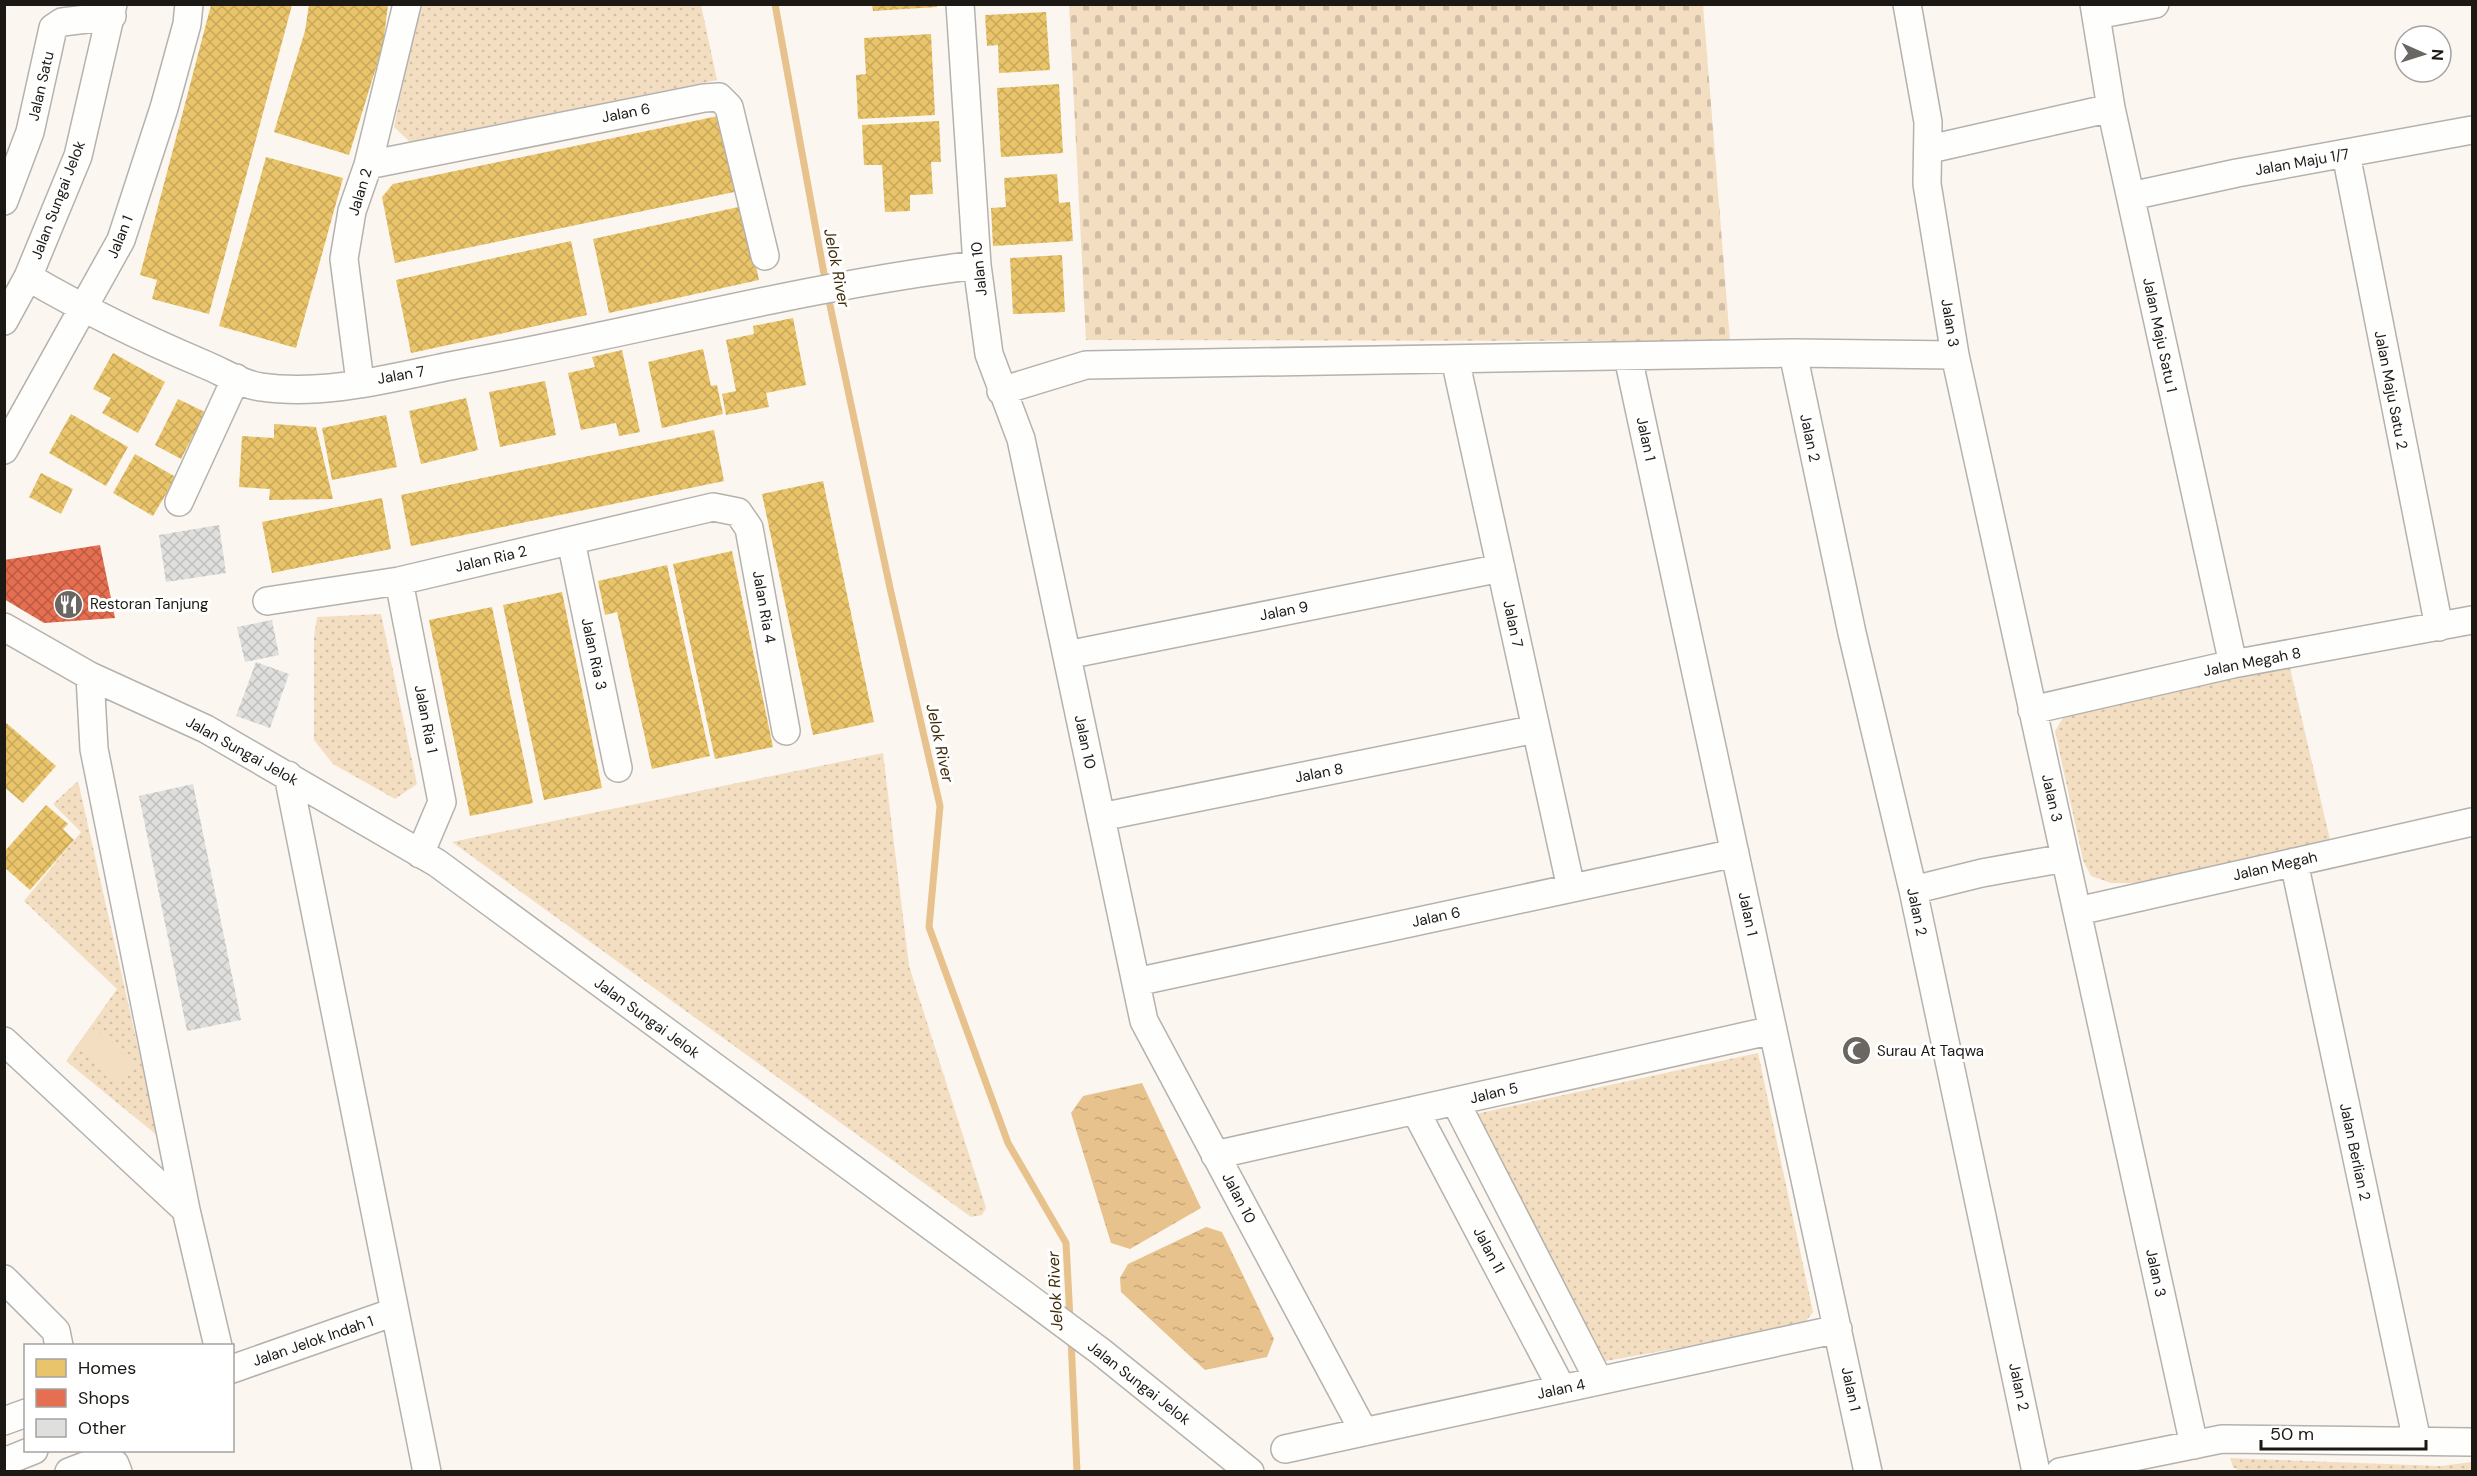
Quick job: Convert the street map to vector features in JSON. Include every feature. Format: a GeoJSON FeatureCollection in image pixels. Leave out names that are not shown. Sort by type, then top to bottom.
{"type":"FeatureCollection","features":[{"type":"Feature","properties":{"kind":"street","name":"Jalan 1"},"geometry":{"type":"LineString","coordinates":[[4,450],[121,240],[164,108],[187,24],[189,4]]}},
{"type":"Feature","properties":{"kind":"street","name":"Jalan 2"},"geometry":{"type":"LineString","coordinates":[[360,382],[344,260],[352,210],[368,165],[407,4]]}},
{"type":"Feature","properties":{"kind":"street","name":"Jalan 10"},"geometry":{"type":"LineString","coordinates":[[960,4],[977,265],[989,354],[1021,439],[1144,1021],[1364,1432]]}},
{"type":"Feature","properties":{"kind":"street","name":"Jalan 3"},"geometry":{"type":"LineString","coordinates":[[1907,4],[1928,122],[1927,184],[1955,355],[2194,1445]]}},
{"type":"Feature","properties":{"kind":"street"},"geometry":{"type":"LineString","coordinates":[[2095,10],[2155,4]]}},
{"type":"Feature","properties":{"kind":"street","name":"Jalan Satu"},"geometry":{"type":"LineString","coordinates":[[4,201],[30,132],[53,28],[62,22],[113,10]]}},
{"type":"Feature","properties":{"kind":"street","name":"Jalan Sungai Jelok"},"geometry":{"type":"LineString","coordinates":[[4,321],[28,277],[78,156],[113,10]]}},
{"type":"Feature","properties":{"kind":"street","name":"Jalan Maju Satu 1"},"geometry":{"type":"LineString","coordinates":[[2095,10],[2110,108],[2233,664]]}},
{"type":"Feature","properties":{"kind":"street","name":"Jalan 6"},"geometry":{"type":"LineString","coordinates":[[368,165],[704,98],[719,97],[729,107],[765,256]]}},
{"type":"Feature","properties":{"kind":"street"},"geometry":{"type":"LineString","coordinates":[[1929,149],[2110,108]]}},
{"type":"Feature","properties":{"kind":"street","name":"Jalan Maju 1/7"},"geometry":{"type":"LineString","coordinates":[[2131,196],[2472,130]]}},
{"type":"Feature","properties":{"kind":"street","name":"Jalan Maju Satu 2"},"geometry":{"type":"LineString","coordinates":[[2346,154],[2439,627]]}},
{"type":"Feature","properties":{"kind":"street","name":"Jalan 7"},"geometry":{"type":"LineString","coordinates":[[28,277],[84,310],[139,337],[236,378],[258,387],[305,391],[503,356],[900,274],[977,265]]}},
{"type":"Feature","properties":{"kind":"street","name":"Jalan 2"},"geometry":{"type":"LineString","coordinates":[[1793,353],[1852,633],[1913,890],[2037,1472]]}},
{"type":"Feature","properties":{"kind":"street"},"geometry":{"type":"LineString","coordinates":[[1001,390],[1086,365],[1793,353],[1955,355]]}},
{"type":"Feature","properties":{"kind":"street","name":"Jalan 1"},"geometry":{"type":"LineString","coordinates":[[1628,357],[1868,1472]]}},
{"type":"Feature","properties":{"kind":"street","name":"Jalan 7"},"geometry":{"type":"LineString","coordinates":[[1455,359],[1571,888]]}},
{"type":"Feature","properties":{"kind":"street"},"geometry":{"type":"LineString","coordinates":[[179,502],[236,378]]}},
{"type":"Feature","properties":{"kind":"street","name":"Jalan Ria 2"},"geometry":{"type":"LineString","coordinates":[[267,600],[399,580],[713,507]]}},
{"type":"Feature","properties":{"kind":"street","name":"Jalan Ria 4"},"geometry":{"type":"LineString","coordinates":[[713,507],[738,512],[749,528],[786,731]]}},
{"type":"Feature","properties":{"kind":"street","name":"Jalan Ria 3"},"geometry":{"type":"LineString","coordinates":[[571,541],[618,768]]}},
{"type":"Feature","properties":{"kind":"street","name":"Jalan 9"},"geometry":{"type":"LineString","coordinates":[[1067,655],[1501,568]]}},
{"type":"Feature","properties":{"kind":"street","name":"Jalan Ria 1"},"geometry":{"type":"LineString","coordinates":[[399,580],[442,802],[420,854]]}},
{"type":"Feature","properties":{"kind":"street","name":"Jalan Megah 8"},"geometry":{"type":"LineString","coordinates":[[2032,710],[2233,664],[2472,620]]}},
{"type":"Feature","properties":{"kind":"street","name":"Jalan Sungai Jelok"},"geometry":{"type":"LineString","coordinates":[[4,627],[90,676],[206,729],[437,863],[1100,1351],[1250,1472]]}},
{"type":"Feature","properties":{"kind":"street"},"geometry":{"type":"LineString","coordinates":[[90,676],[94,749],[186,1210],[218,1344]]}},
{"type":"Feature","properties":{"kind":"street","name":"Jalan 8"},"geometry":{"type":"LineString","coordinates":[[1101,817],[1536,729]]}},
{"type":"Feature","properties":{"kind":"street"},"geometry":{"type":"LineString","coordinates":[[288,775],[427,1472]]}},
{"type":"Feature","properties":{"kind":"street","name":"Jalan Megah"},"geometry":{"type":"LineString","coordinates":[[2078,911],[2472,822]]}},
{"type":"Feature","properties":{"kind":"street","name":"Jalan 6"},"geometry":{"type":"LineString","coordinates":[[1136,982],[1735,853]]}},
{"type":"Feature","properties":{"kind":"street"},"geometry":{"type":"LineString","coordinates":[[1913,890],[1982,873],[2065,858]]}},
{"type":"Feature","properties":{"kind":"street","name":"Jalan Berlian 2"},"geometry":{"type":"LineString","coordinates":[[2294,862],[2417,1441]]}},
{"type":"Feature","properties":{"kind":"street","name":"Jalan 5"},"geometry":{"type":"LineString","coordinates":[[1215,1155],[1773,1030]]}},
{"type":"Feature","properties":{"kind":"street"},"geometry":{"type":"LineString","coordinates":[[4,1041],[186,1210]]}},
{"type":"Feature","properties":{"kind":"street"},"geometry":{"type":"LineString","coordinates":[[1455,1101],[1599,1381]]}},
{"type":"Feature","properties":{"kind":"street","name":"Jalan 11"},"geometry":{"type":"LineString","coordinates":[[1415,1110],[1562,1389]]}},
{"type":"Feature","properties":{"kind":"street"},"geometry":{"type":"LineString","coordinates":[[4,1279],[56,1331],[58,1344]]}},
{"type":"Feature","properties":{"kind":"street","name":"Jalan Jelok Indah 1"},"geometry":{"type":"LineString","coordinates":[[234,1368],[394,1312]]}},
{"type":"Feature","properties":{"kind":"street","name":"Jalan 4"},"geometry":{"type":"LineString","coordinates":[[1284,1449],[1838,1329]]}},
{"type":"Feature","properties":{"kind":"street"},"geometry":{"type":"LineString","coordinates":[[4,1421],[24,1414]]}},
{"type":"Feature","properties":{"kind":"street"},"geometry":{"type":"LineString","coordinates":[[2060,1472],[2222,1439],[2472,1442]]}},
{"type":"Feature","properties":{"kind":"street"},"geometry":{"type":"LineString","coordinates":[[4,1462],[29,1452]]}},
{"type":"Feature","properties":{"kind":"street"},"geometry":{"type":"LineString","coordinates":[[69,1472],[100,1460],[115,1464],[118,1472]]}},
{"type":"Feature","properties":{"kind":"green space"},"geometry":{"type":"Polygon","coordinates":[[[419,5],[701,5],[717,80],[410,142],[394,127],[419,5]]]}},
{"type":"Feature","properties":{"kind":"green space"},"geometry":{"type":"Polygon","coordinates":[[[1069,5],[1703,5],[1730,341],[1086,340],[1069,5]]]}},
{"type":"Feature","properties":{"kind":"green space"},"geometry":{"type":"Polygon","coordinates":[[[381,614],[417,784],[395,799],[333,764],[314,740],[314,636],[317,617],[381,614]]]}},
{"type":"Feature","properties":{"kind":"green space"},"geometry":{"type":"Polygon","coordinates":[[[2290,668],[2330,840],[2139,883],[2111,883],[2091,876],[2083,860],[2055,731],[2067,711],[2290,668]]]}},
{"type":"Feature","properties":{"kind":"green space"},"geometry":{"type":"Polygon","coordinates":[[[883,753],[909,966],[986,1208],[982,1215],[971,1217],[452,842],[883,753]]]}},
{"type":"Feature","properties":{"kind":"green space"},"geometry":{"type":"Polygon","coordinates":[[[78,781],[158,1136],[66,1061],[117,989],[24,901],[81,832],[53,804],[78,781]]]}},
{"type":"Feature","properties":{"kind":"green space"},"geometry":{"type":"Polygon","coordinates":[[[91,1027],[134,1063],[119,1082],[76,1047],[91,1027]]]}},
{"type":"Feature","properties":{"kind":"green space"},"geometry":{"type":"Polygon","coordinates":[[[1758,1053],[1813,1312],[1802,1326],[1600,1362],[1471,1115],[1758,1053]]]}},
{"type":"Feature","properties":{"kind":"green space"},"geometry":{"type":"Polygon","coordinates":[[[2230,1458],[2440,1466],[2472,1462],[2472,1471],[2240,1471],[2233,1467],[2230,1458]]]}},
{"type":"Feature","properties":{"kind":"water"},"geometry":{"type":"Polygon","coordinates":[[[1142,1083],[1201,1208],[1130,1249],[1111,1243],[1071,1113],[1083,1096],[1142,1083]]]}},
{"type":"Feature","properties":{"kind":"water"},"geometry":{"type":"Polygon","coordinates":[[[1206,1227],[1222,1232],[1274,1339],[1267,1357],[1205,1370],[1121,1292],[1120,1278],[1128,1264],[1206,1227]]]}},
{"type":"Feature","properties":{"kind":"building: Homes"},"geometry":{"type":"Polygon","coordinates":[[[309,4],[388,4],[383,45],[349,155],[274,132],[305,31],[309,4]]]}},
{"type":"Feature","properties":{"kind":"building: Homes"},"geometry":{"type":"Polygon","coordinates":[[[872,4],[937,4],[937,7],[873,11],[872,4]]]}},
{"type":"Feature","properties":{"kind":"building: Homes"},"geometry":{"type":"Polygon","coordinates":[[[211,5],[292,5],[209,314],[152,299],[157,280],[140,275],[211,5]]]}},
{"type":"Feature","properties":{"kind":"building: Homes"},"geometry":{"type":"Polygon","coordinates":[[[1046,12],[1050,70],[999,73],[998,45],[987,46],[985,15],[1046,12]]]}},
{"type":"Feature","properties":{"kind":"building: Homes"},"geometry":{"type":"Polygon","coordinates":[[[931,34],[935,115],[858,119],[856,75],[866,74],[864,38],[931,34]]]}},
{"type":"Feature","properties":{"kind":"building: Homes"},"geometry":{"type":"Polygon","coordinates":[[[1059,84],[1063,153],[1001,157],[997,88],[1059,84]]]}},
{"type":"Feature","properties":{"kind":"building: Homes"},"geometry":{"type":"Polygon","coordinates":[[[723,115],[739,191],[395,263],[382,197],[393,184],[723,115]]]}},
{"type":"Feature","properties":{"kind":"building: Homes"},"geometry":{"type":"Polygon","coordinates":[[[939,121],[941,162],[931,162],[933,194],[910,195],[910,211],[885,212],[882,165],[864,165],[862,125],[939,121]]]}},
{"type":"Feature","properties":{"kind":"building: Homes"},"geometry":{"type":"Polygon","coordinates":[[[266,157],[343,178],[296,348],[219,326],[266,157]]]}},
{"type":"Feature","properties":{"kind":"building: Homes"},"geometry":{"type":"Polygon","coordinates":[[[1057,174],[1059,203],[1070,202],[1073,241],[993,246],[991,208],[1006,207],[1004,178],[1057,174]]]}},
{"type":"Feature","properties":{"kind":"building: Homes"},"geometry":{"type":"Polygon","coordinates":[[[743,206],[759,280],[609,313],[593,239],[743,206]]]}},
{"type":"Feature","properties":{"kind":"building: Homes"},"geometry":{"type":"Polygon","coordinates":[[[571,241],[587,315],[411,353],[396,280],[571,241]]]}},
{"type":"Feature","properties":{"kind":"building: Homes"},"geometry":{"type":"Polygon","coordinates":[[[1062,255],[1065,312],[1013,314],[1010,258],[1062,255]]]}},
{"type":"Feature","properties":{"kind":"building: Homes"},"geometry":{"type":"Polygon","coordinates":[[[793,318],[806,385],[766,393],[769,407],[726,415],[722,394],[736,391],[726,340],[754,334],[753,326],[793,318]]]}},
{"type":"Feature","properties":{"kind":"building: Homes"},"geometry":{"type":"Polygon","coordinates":[[[703,349],[711,386],[717,385],[723,414],[662,428],[648,362],[703,349]]]}},
{"type":"Feature","properties":{"kind":"building: Homes"},"geometry":{"type":"Polygon","coordinates":[[[622,350],[640,432],[619,436],[616,423],[581,430],[568,373],[595,367],[592,357],[622,350]]]}},
{"type":"Feature","properties":{"kind":"building: Homes"},"geometry":{"type":"Polygon","coordinates":[[[113,353],[165,382],[138,433],[102,413],[111,398],[93,389],[113,353]]]}},
{"type":"Feature","properties":{"kind":"building: Homes"},"geometry":{"type":"Polygon","coordinates":[[[545,381],[556,435],[500,447],[489,392],[545,381]]]}},
{"type":"Feature","properties":{"kind":"building: Homes"},"geometry":{"type":"Polygon","coordinates":[[[466,398],[478,450],[421,464],[409,411],[466,398]]]}},
{"type":"Feature","properties":{"kind":"building: Homes"},"geometry":{"type":"Polygon","coordinates":[[[178,399],[205,412],[181,459],[155,445],[178,399]]]}},
{"type":"Feature","properties":{"kind":"building: Homes"},"geometry":{"type":"Polygon","coordinates":[[[71,414],[128,447],[106,486],[49,453],[71,414]]]}},
{"type":"Feature","properties":{"kind":"building: Homes"},"geometry":{"type":"Polygon","coordinates":[[[386,415],[397,467],[332,480],[322,428],[386,415]]]}},
{"type":"Feature","properties":{"kind":"building: Homes"},"geometry":{"type":"Polygon","coordinates":[[[274,424],[316,427],[333,499],[269,500],[270,489],[239,487],[242,436],[274,438],[274,424]]]}},
{"type":"Feature","properties":{"kind":"building: Homes"},"geometry":{"type":"Polygon","coordinates":[[[714,430],[724,481],[411,546],[401,495],[714,430]]]}},
{"type":"Feature","properties":{"kind":"building: Homes"},"geometry":{"type":"Polygon","coordinates":[[[135,454],[176,477],[153,516],[113,493],[135,454]]]}},
{"type":"Feature","properties":{"kind":"building: Homes"},"geometry":{"type":"Polygon","coordinates":[[[41,473],[73,489],[61,514],[29,497],[41,473]]]}},
{"type":"Feature","properties":{"kind":"building: Homes"},"geometry":{"type":"Polygon","coordinates":[[[823,481],[874,722],[813,735],[762,494],[823,481]]]}},
{"type":"Feature","properties":{"kind":"building: Homes"},"geometry":{"type":"Polygon","coordinates":[[[382,498],[391,549],[272,573],[262,522],[382,498]]]}},
{"type":"Feature","properties":{"kind":"building: Homes"},"geometry":{"type":"Polygon","coordinates":[[[732,551],[773,747],[715,759],[673,564],[732,551]]]}},
{"type":"Feature","properties":{"kind":"building: Homes"},"geometry":{"type":"Polygon","coordinates":[[[667,565],[710,756],[652,769],[617,612],[605,615],[598,581],[667,565]]]}},
{"type":"Feature","properties":{"kind":"building: Homes"},"geometry":{"type":"Polygon","coordinates":[[[562,592],[602,788],[544,800],[503,605],[562,592]]]}},
{"type":"Feature","properties":{"kind":"building: Homes"},"geometry":{"type":"Polygon","coordinates":[[[492,607],[533,803],[470,816],[429,620],[492,607]]]}},
{"type":"Feature","properties":{"kind":"building: Homes"},"geometry":{"type":"Polygon","coordinates":[[[4,721],[56,766],[23,803],[4,787],[4,721]]]}},
{"type":"Feature","properties":{"kind":"building: Homes"},"geometry":{"type":"Polygon","coordinates":[[[46,805],[68,824],[63,829],[74,840],[30,890],[4,867],[4,852],[46,805]]]}},
{"type":"Feature","properties":{"kind":"building: Shops"},"geometry":{"type":"Polygon","coordinates":[[[100,545],[115,618],[44,623],[4,599],[4,560],[100,545]]]}},
{"type":"Feature","properties":{"kind":"building: Other"},"geometry":{"type":"Polygon","coordinates":[[[219,525],[226,573],[166,582],[159,535],[219,525]]]}},
{"type":"Feature","properties":{"kind":"building: Other"},"geometry":{"type":"Polygon","coordinates":[[[272,620],[279,655],[245,662],[237,627],[272,620]]]}},
{"type":"Feature","properties":{"kind":"building: Other"},"geometry":{"type":"Polygon","coordinates":[[[256,662],[289,674],[270,728],[236,716],[256,662]]]}},
{"type":"Feature","properties":{"kind":"building: Other"},"geometry":{"type":"Polygon","coordinates":[[[193,784],[241,1020],[187,1031],[139,796],[193,784]]]}},
{"type":"Feature","properties":{"kind":"waterway","name":"Jelok River"},"geometry":{"type":"LineString","coordinates":[[775,4],[826,285]]}},
{"type":"Feature","properties":{"kind":"waterway","name":"Jelok River"},"geometry":{"type":"LineString","coordinates":[[828,296],[890,588],[940,806],[929,927],[1008,1143],[1066,1243],[1070,1319]]}},
{"type":"Feature","properties":{"kind":"waterway","name":"Jelok River"},"geometry":{"type":"LineString","coordinates":[[1071,1339],[1077,1472]]}},
{"type":"Feature","properties":{"kind":"place","name":"Restoran Tanjung"},"geometry":{"type":"Point","coordinates":[69,604]}},
{"type":"Feature","properties":{"kind":"place","name":"Surau At Taqwa"},"geometry":{"type":"Point","coordinates":[1856,1051]}}]}
